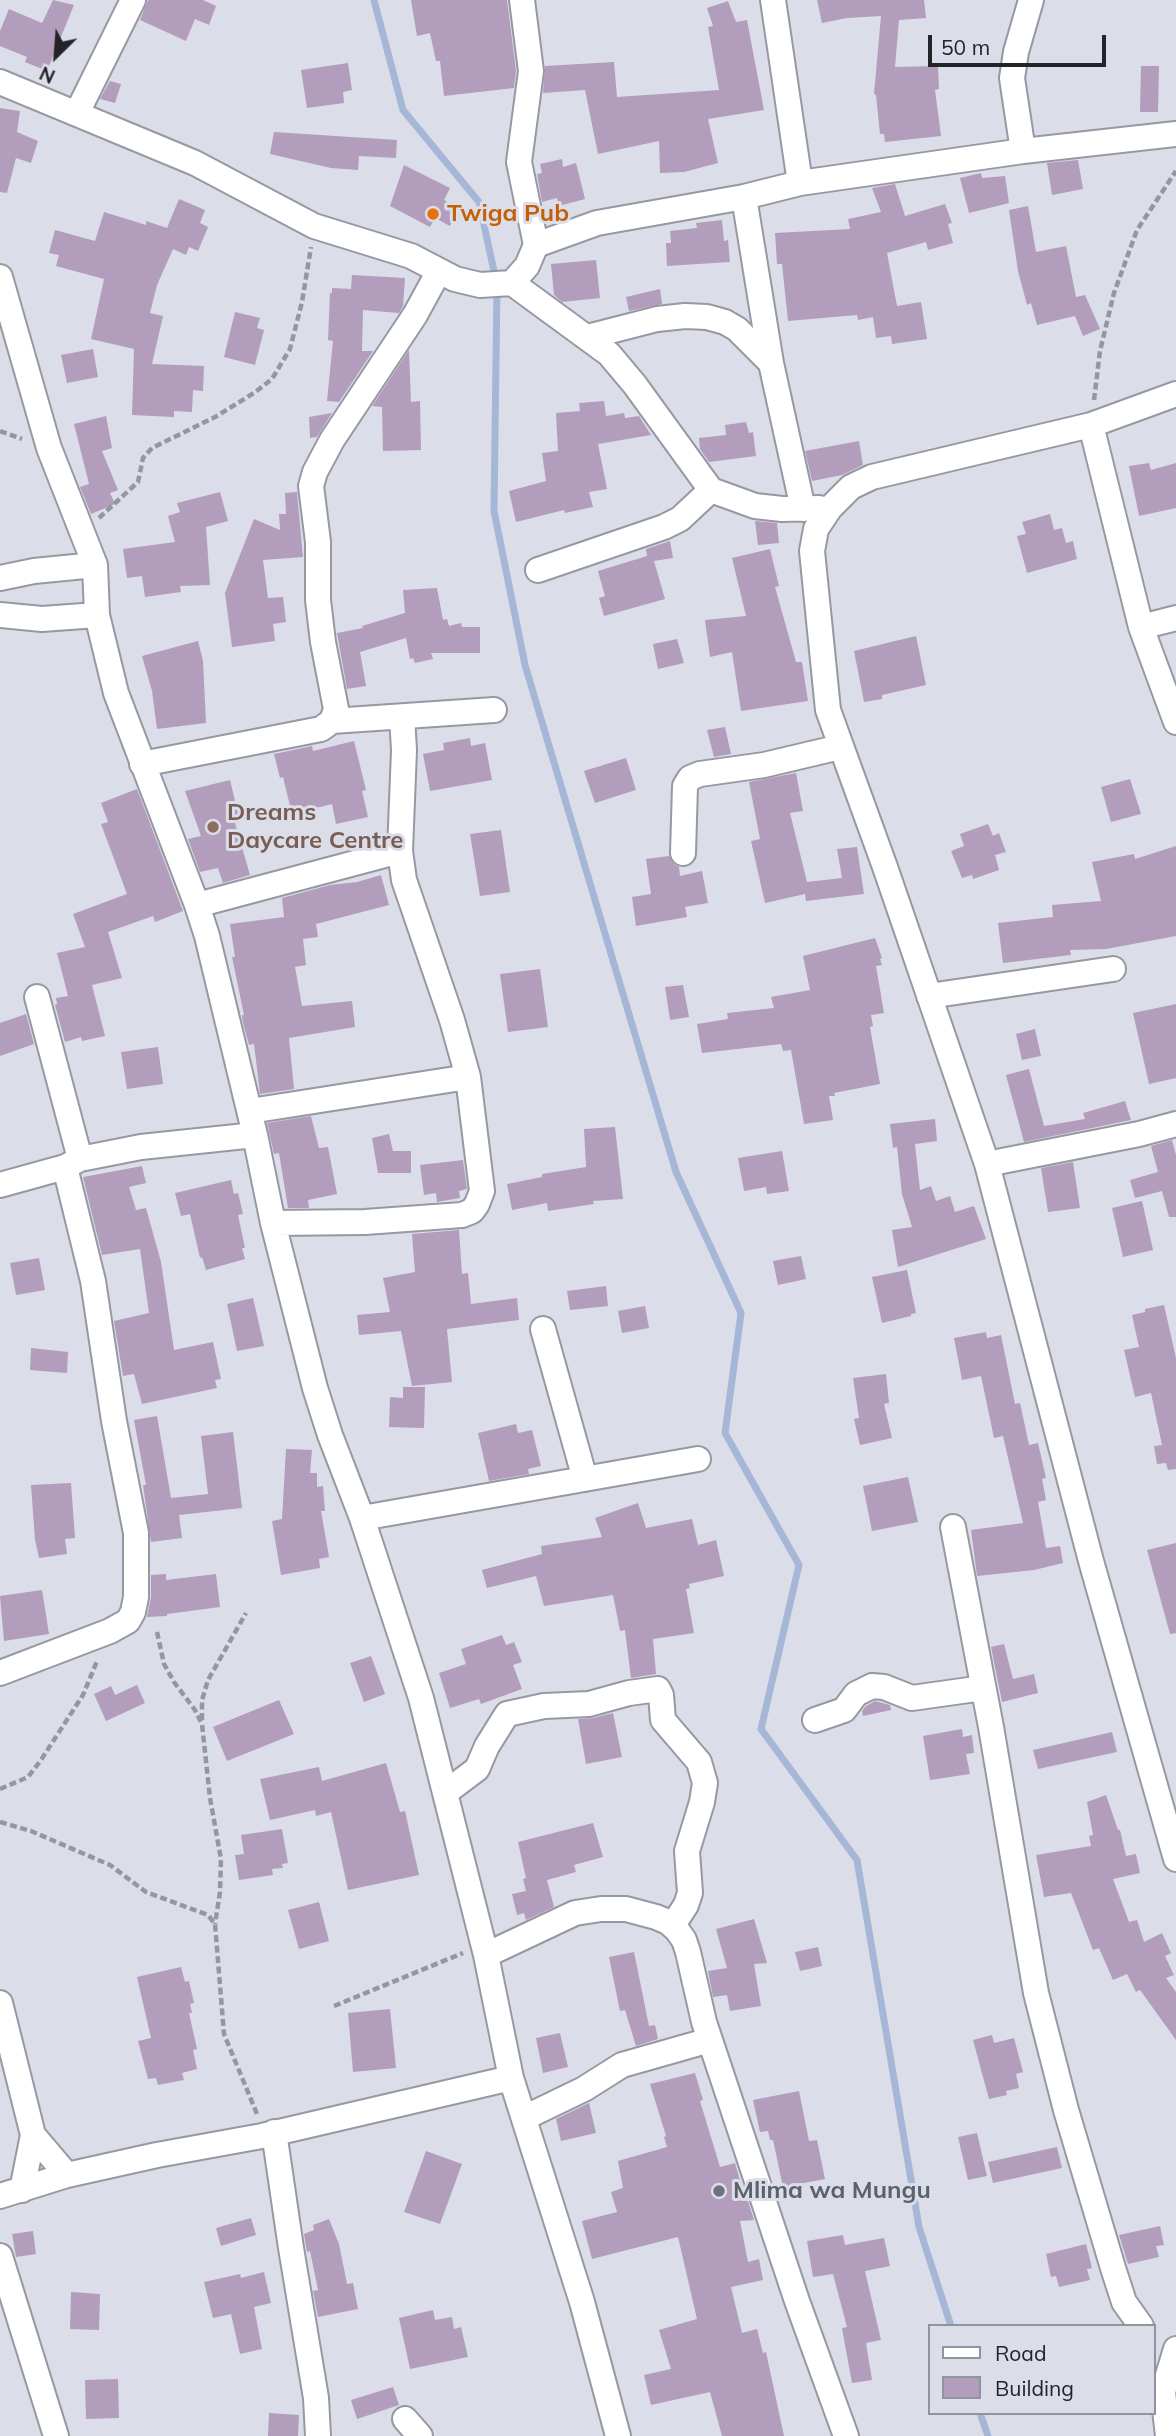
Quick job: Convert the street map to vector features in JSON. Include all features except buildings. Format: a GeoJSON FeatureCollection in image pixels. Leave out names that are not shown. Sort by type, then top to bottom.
{"type":"FeatureCollection","features":[{"type":"Feature","properties":{"kind":"street"},"geometry":{"type":"LineString","coordinates":[[76,113],[134,0]]}},
{"type":"Feature","properties":{"kind":"street"},"geometry":{"type":"LineString","coordinates":[[512,283],[527,266],[536,245],[519,162],[531,71],[522,0]]}},
{"type":"Feature","properties":{"kind":"street"},"geometry":{"type":"LineString","coordinates":[[773,0],[800,183]]}},
{"type":"Feature","properties":{"kind":"street"},"geometry":{"type":"LineString","coordinates":[[1023,151],[1012,78],[1016,52],[1031,0]]}},
{"type":"Feature","properties":{"kind":"street"},"geometry":{"type":"LineString","coordinates":[[0,82],[195,163],[314,226],[411,256],[455,279],[480,285],[512,283],[609,354],[711,491],[755,506],[830,508]]}},
{"type":"Feature","properties":{"kind":"street"},"geometry":{"type":"LineString","coordinates":[[536,245],[597,223],[744,197],[800,183],[1023,151],[1176,134]]}},
{"type":"Feature","properties":{"kind":"street"},"geometry":{"type":"LineString","coordinates":[[744,197],[771,363],[803,509]]}},
{"type":"Feature","properties":{"kind":"street"},"geometry":{"type":"LineString","coordinates":[[332,721],[335,709],[318,600],[318,542],[311,486],[315,472],[332,440],[415,315],[439,271]]}},
{"type":"Feature","properties":{"kind":"street"},"geometry":{"type":"LineString","coordinates":[[0,277],[49,448],[95,565],[96,615],[116,693],[197,905],[250,1111],[273,1223],[323,1411],[362,1518],[421,1698],[484,1949],[511,2078],[582,2302],[618,2436]]}},
{"type":"Feature","properties":{"kind":"street"},"geometry":{"type":"LineString","coordinates":[[587,337],[657,320],[685,316],[707,317],[725,322],[737,330],[771,363]]}},
{"type":"Feature","properties":{"kind":"street"},"geometry":{"type":"LineString","coordinates":[[1176,394],[1091,425],[872,477],[851,487],[830,508],[816,529],[812,551],[828,710],[987,1164],[1091,1561],[1176,1859]]}},
{"type":"Feature","properties":{"kind":"street"},"geometry":{"type":"LineString","coordinates":[[1091,425],[1141,627],[1176,722]]}},
{"type":"Feature","properties":{"kind":"street"},"geometry":{"type":"LineString","coordinates":[[538,570],[664,527],[680,519],[711,491]]}},
{"type":"Feature","properties":{"kind":"street"},"geometry":{"type":"LineString","coordinates":[[0,578],[34,571],[95,565]]}},
{"type":"Feature","properties":{"kind":"street"},"geometry":{"type":"LineString","coordinates":[[0,615],[42,619],[96,615]]}},
{"type":"Feature","properties":{"kind":"street"},"geometry":{"type":"LineString","coordinates":[[1141,627],[1176,618]]}},
{"type":"Feature","properties":{"kind":"street"},"geometry":{"type":"LineString","coordinates":[[142,764],[321,729],[332,721],[494,709]]}},
{"type":"Feature","properties":{"kind":"street"},"geometry":{"type":"LineString","coordinates":[[273,1223],[365,1222],[462,1215],[472,1211],[482,1191],[468,1077],[452,1020],[404,880],[400,851],[404,750],[402,717]]}},
{"type":"Feature","properties":{"kind":"street"},"geometry":{"type":"LineString","coordinates":[[683,853],[685,786],[690,778],[700,774],[764,765],[840,747]]}},
{"type":"Feature","properties":{"kind":"street"},"geometry":{"type":"LineString","coordinates":[[197,905],[400,851]]}},
{"type":"Feature","properties":{"kind":"street"},"geometry":{"type":"LineString","coordinates":[[929,996],[1113,969]]}},
{"type":"Feature","properties":{"kind":"street"},"geometry":{"type":"LineString","coordinates":[[0,1673],[110,1631],[128,1621],[134,1612],[136,1597],[136,1534],[116,1432],[72,1163],[37,997]]}},
{"type":"Feature","properties":{"kind":"street"},"geometry":{"type":"LineString","coordinates":[[250,1111],[468,1077]]}},
{"type":"Feature","properties":{"kind":"street"},"geometry":{"type":"LineString","coordinates":[[987,1164],[1139,1134],[1176,1124]]}},
{"type":"Feature","properties":{"kind":"street"},"geometry":{"type":"LineString","coordinates":[[0,1185],[72,1163],[141,1147],[255,1135]]}},
{"type":"Feature","properties":{"kind":"street"},"geometry":{"type":"LineString","coordinates":[[543,1329],[585,1479]]}},
{"type":"Feature","properties":{"kind":"street"},"geometry":{"type":"LineString","coordinates":[[362,1518],[698,1459]]}},
{"type":"Feature","properties":{"kind":"street"},"geometry":{"type":"LineString","coordinates":[[953,1527],[1035,1993],[1066,2110],[1113,2268],[1124,2302],[1140,2324]]}},
{"type":"Feature","properties":{"kind":"street"},"geometry":{"type":"LineString","coordinates":[[814,1720],[844,1710],[856,1694],[872,1686],[884,1687],[912,1698],[983,1688]]}},
{"type":"Feature","properties":{"kind":"street"},"geometry":{"type":"LineString","coordinates":[[445,1793],[477,1769],[487,1746],[507,1714],[544,1706],[589,1704],[651,1688],[658,1689],[663,1720],[699,1762],[705,1783],[687,1851],[690,1893],[673,1925]]}},
{"type":"Feature","properties":{"kind":"street"},"geometry":{"type":"LineString","coordinates":[[484,1949],[575,1913],[601,1909],[626,1909],[673,1925],[684,1940],[710,2040],[797,2301],[846,2436]]}},
{"type":"Feature","properties":{"kind":"street"},"geometry":{"type":"LineString","coordinates":[[0,2003],[33,2135],[67,2175]]}},
{"type":"Feature","properties":{"kind":"street"},"geometry":{"type":"LineString","coordinates":[[524,2118],[584,2090],[622,2065],[710,2040]]}},
{"type":"Feature","properties":{"kind":"street"},"geometry":{"type":"LineString","coordinates":[[11,2193],[67,2175],[268,2134],[511,2078]]}},
{"type":"Feature","properties":{"kind":"street"},"geometry":{"type":"LineString","coordinates":[[268,2134],[316,2398],[318,2436]]}},
{"type":"Feature","properties":{"kind":"street"},"geometry":{"type":"LineString","coordinates":[[11,2193],[33,2135]]}},
{"type":"Feature","properties":{"kind":"street"},"geometry":{"type":"LineString","coordinates":[[0,2256],[56,2436]]}},
{"type":"Feature","properties":{"kind":"street"},"geometry":{"type":"LineString","coordinates":[[1155,2338],[1174,2352],[1163,2392],[1168,2436]]}},
{"type":"Feature","properties":{"kind":"path"},"geometry":{"type":"LineString","coordinates":[[1091,425],[1100,351],[1114,293],[1137,230],[1176,171]]}},
{"type":"Feature","properties":{"kind":"path"},"geometry":{"type":"LineString","coordinates":[[82,533],[138,482],[143,458],[152,448],[215,417],[272,379],[290,349],[302,302],[314,226]]}},
{"type":"Feature","properties":{"kind":"path"},"geometry":{"type":"LineString","coordinates":[[246,1613],[203,1693],[202,1724],[210,1798],[221,1859],[215,1924],[224,2034],[237,2071],[268,2134]]}},
{"type":"Feature","properties":{"kind":"path"},"geometry":{"type":"LineString","coordinates":[[0,1789],[28,1777],[41,1760],[83,1695],[110,1631]]}},
{"type":"Feature","properties":{"kind":"path"},"geometry":{"type":"LineString","coordinates":[[157,1632],[164,1664],[202,1724]]}},
{"type":"Feature","properties":{"kind":"path"},"geometry":{"type":"LineString","coordinates":[[0,1822],[110,1865],[146,1892],[198,1910],[208,1915],[215,1924]]}},
{"type":"Feature","properties":{"kind":"path"},"geometry":{"type":"LineString","coordinates":[[334,2006],[484,1949]]}},
{"type":"Feature","properties":{"kind":"waterway"},"geometry":{"type":"LineString","coordinates":[[374,0],[403,110],[479,202],[497,285],[494,511],[525,665],[676,1172],[741,1313],[725,1433],[799,1565],[761,1729],[857,1860],[919,2227],[950,2324]]}},
{"type":"Feature","properties":{"kind":"waterway"},"geometry":{"type":"LineString","coordinates":[[981,2415],[988,2436]]}},
{"type":"Feature","properties":{"kind":"place","name":"Twiga Pub"},"geometry":{"type":"Point","coordinates":[433,214]}},
{"type":"Feature","properties":{"kind":"place","name":"Dreams Daycare Centre"},"geometry":{"type":"Point","coordinates":[213,827]}},
{"type":"Feature","properties":{"kind":"place","name":"Mlima wa Mungu"},"geometry":{"type":"Point","coordinates":[719,2191]}}]}
